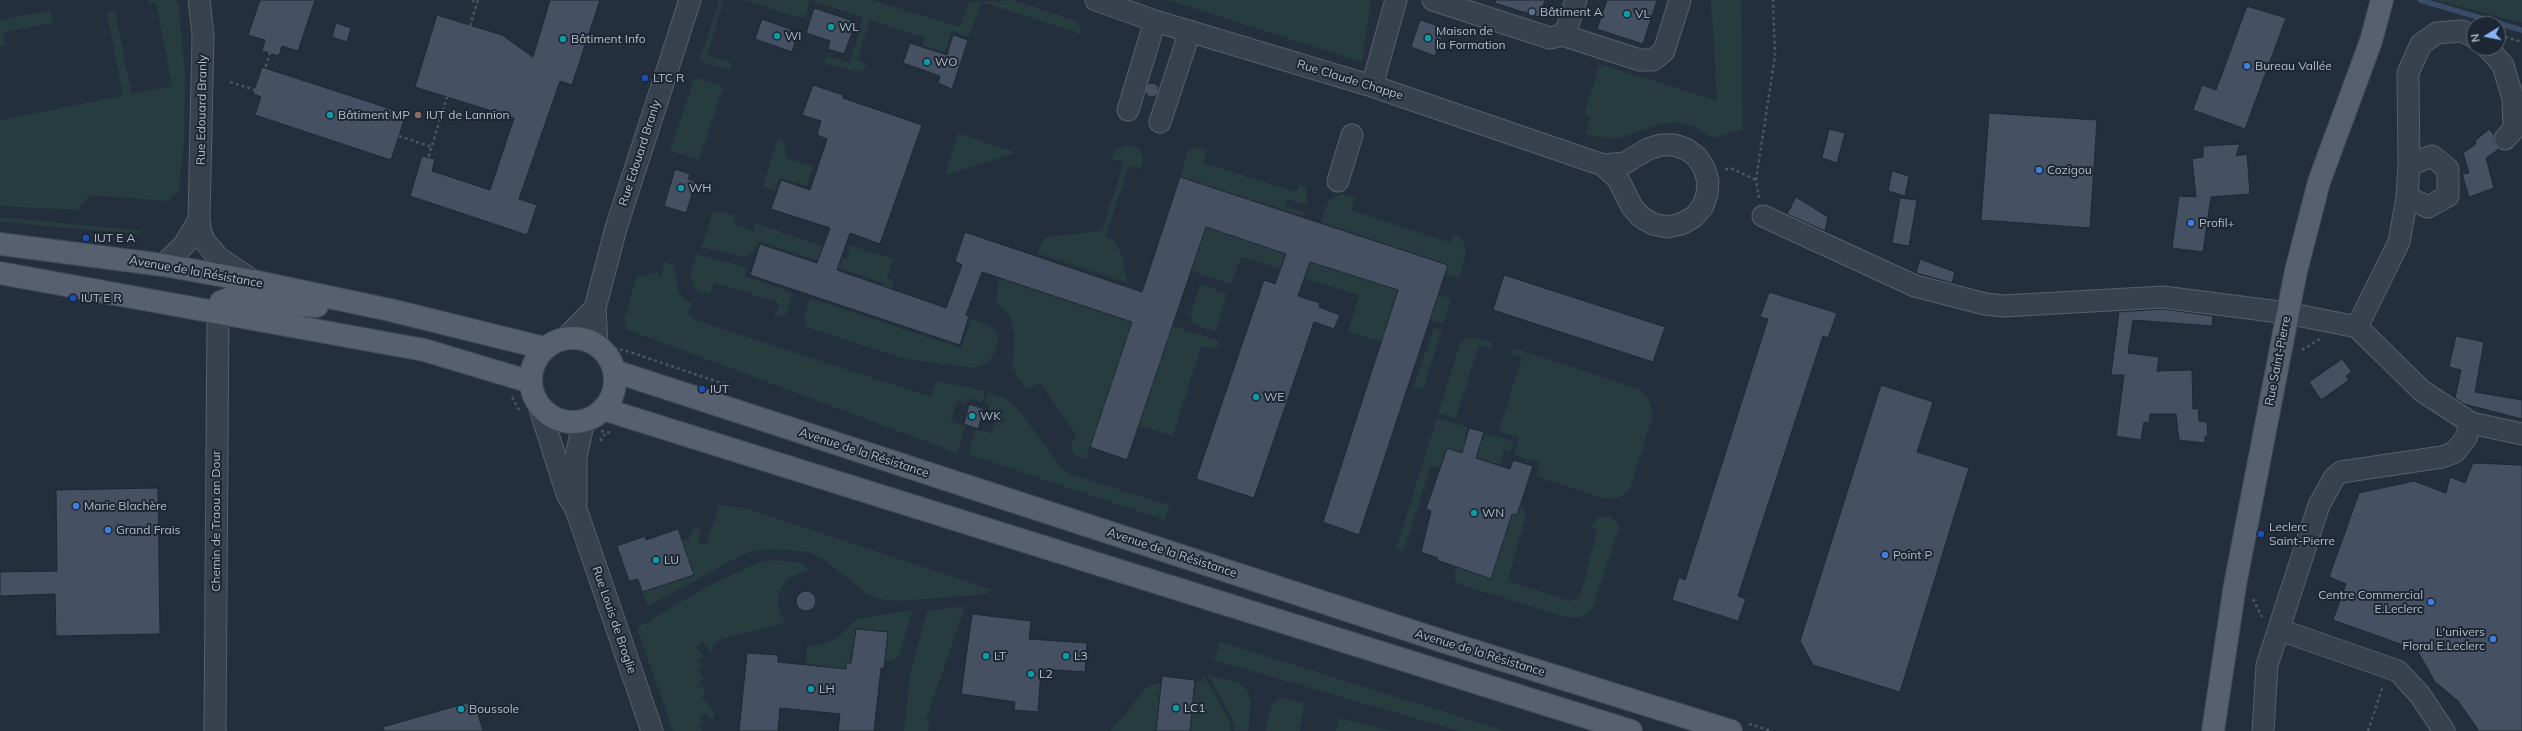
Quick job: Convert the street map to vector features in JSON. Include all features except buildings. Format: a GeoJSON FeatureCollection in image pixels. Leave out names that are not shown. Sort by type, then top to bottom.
{"type":"FeatureCollection","features":[{"type":"Feature","properties":{"kind":"main road","name":"Rue Saint-Pierre"},"geometry":{"type":"LineString","coordinates":[[2213,731],[2235,585],[2287,313],[2319,182],[2371,41],[2382,0]]}},
{"type":"Feature","properties":{"kind":"main road","name":"Avenue de la Résistance"},"geometry":{"type":"LineString","coordinates":[[0,244],[163,265],[253,281],[390,310],[544,348]]}},
{"type":"Feature","properties":{"kind":"main road"},"geometry":{"type":"LineString","coordinates":[[0,273],[424,350],[530,382]]}},
{"type":"Feature","properties":{"kind":"main road","name":"Avenue de la Résistance"},"geometry":{"type":"LineString","coordinates":[[218,312],[221,302],[231,298],[263,303],[390,310]]}},
{"type":"Feature","properties":{"kind":"main road"},"geometry":{"type":"LineString","coordinates":[[566,338],[582,338],[597,345],[608,356],[614,371],[614,385],[610,398],[603,409],[584,420],[559,420],[539,406],[533,394],[530,382],[533,364],[544,348],[554,341],[566,338]]}},
{"type":"Feature","properties":{"kind":"main road","name":"Avenue de la Résistance"},"geometry":{"type":"LineString","coordinates":[[614,371],[1434,639],[1731,731]]}},
{"type":"Feature","properties":{"kind":"main road"},"geometry":{"type":"LineString","coordinates":[[603,409],[1631,731]]}},
{"type":"Feature","properties":{"kind":"street","name":"Rue Edouard Branly"},"geometry":{"type":"LineString","coordinates":[[199,0],[203,34],[199,220],[201,233],[219,258],[253,281]]}},
{"type":"Feature","properties":{"kind":"street","name":"Rue Edouard Branly"},"geometry":{"type":"LineString","coordinates":[[597,345],[595,308],[616,228],[690,0]]}},
{"type":"Feature","properties":{"kind":"street","name":"Rue Claude Chappe"},"geometry":{"type":"LineString","coordinates":[[1096,0],[1155,21],[1372,86],[1603,165]]}},
{"type":"Feature","properties":{"kind":"street"},"geometry":{"type":"LineString","coordinates":[[1372,86],[1396,0]]}},
{"type":"Feature","properties":{"kind":"street"},"geometry":{"type":"LineString","coordinates":[[1433,0],[1489,24],[1534,39],[1550,38],[1573,45],[1640,60],[1653,60],[1664,51],[1680,0]]}},
{"type":"Feature","properties":{"kind":"street"},"geometry":{"type":"LineString","coordinates":[[1573,45],[1567,28],[1576,0]]}},
{"type":"Feature","properties":{"kind":"street"},"geometry":{"type":"LineString","coordinates":[[1128,110],[1155,21]]}},
{"type":"Feature","properties":{"kind":"street"},"geometry":{"type":"LineString","coordinates":[[1160,122],[1190,31]]}},
{"type":"Feature","properties":{"kind":"street"},"geometry":{"type":"LineString","coordinates":[[2357,327],[2400,242],[2407,197],[2409,165],[2408,73],[2420,44],[2437,33],[2462,31],[2466,33]]}},
{"type":"Feature","properties":{"kind":"street"},"geometry":{"type":"LineString","coordinates":[[2499,56],[2513,99],[2514,129],[2505,139]]}},
{"type":"Feature","properties":{"kind":"street"},"geometry":{"type":"LineString","coordinates":[[1338,181],[1352,135]]}},
{"type":"Feature","properties":{"kind":"street"},"geometry":{"type":"LineString","coordinates":[[1661,145],[1674,145],[1686,149],[1697,157],[1704,168],[1708,181],[1707,194],[1703,206],[1694,217],[1681,224],[1667,227],[1653,224],[1641,218],[1632,207],[1618,178],[1603,165],[1625,163],[1648,148],[1661,145]]}},
{"type":"Feature","properties":{"kind":"street"},"geometry":{"type":"LineString","coordinates":[[2407,197],[2428,207],[2448,196],[2448,169],[2432,156],[2409,165]]}},
{"type":"Feature","properties":{"kind":"street"},"geometry":{"type":"LineString","coordinates":[[1763,216],[1915,286],[1985,304],[2004,306],[2163,297],[2287,313],[2357,327],[2422,391],[2470,423],[2522,434]]}},
{"type":"Feature","properties":{"kind":"street","name":"Rue Edouard Branly"},"geometry":{"type":"LineString","coordinates":[[163,265],[184,245],[199,220]]}},
{"type":"Feature","properties":{"kind":"street","name":"Rue Edouard Branly"},"geometry":{"type":"LineString","coordinates":[[566,338],[595,308]]}},
{"type":"Feature","properties":{"kind":"street","name":"Chemin de Traou an Dour"},"geometry":{"type":"LineString","coordinates":[[215,731],[218,312]]}},
{"type":"Feature","properties":{"kind":"street","name":"Rue Louis de Broglie"},"geometry":{"type":"LineString","coordinates":[[539,406],[566,494],[576,508],[652,731]]}},
{"type":"Feature","properties":{"kind":"street","name":"Rue Louis de Broglie"},"geometry":{"type":"LineString","coordinates":[[576,508],[576,458],[584,420]]}},
{"type":"Feature","properties":{"kind":"street"},"geometry":{"type":"LineString","coordinates":[[2263,731],[2267,665],[2280,630],[2319,504],[2334,478],[2341,472],[2442,457],[2455,452],[2466,438],[2470,423]]}},
{"type":"Feature","properties":{"kind":"street"},"geometry":{"type":"LineString","coordinates":[[2280,630],[2392,668],[2406,678],[2420,695],[2444,731]]}},
{"type":"Feature","properties":{"kind":"path"},"geometry":{"type":"LineString","coordinates":[[472,0],[477,5]]}},
{"type":"Feature","properties":{"kind":"path"},"geometry":{"type":"LineString","coordinates":[[470,26],[478,0]]}},
{"type":"Feature","properties":{"kind":"path"},"geometry":{"type":"LineString","coordinates":[[1763,216],[1756,180],[1775,56],[1774,0]]}},
{"type":"Feature","properties":{"kind":"path"},"geometry":{"type":"LineString","coordinates":[[2506,42],[2522,42]]}},
{"type":"Feature","properties":{"kind":"path"},"geometry":{"type":"LineString","coordinates":[[258,91],[273,43]]}},
{"type":"Feature","properties":{"kind":"path"},"geometry":{"type":"LineString","coordinates":[[230,82],[262,93]]}},
{"type":"Feature","properties":{"kind":"path"},"geometry":{"type":"LineString","coordinates":[[425,168],[447,97]]}},
{"type":"Feature","properties":{"kind":"path"},"geometry":{"type":"LineString","coordinates":[[399,136],[432,147]]}},
{"type":"Feature","properties":{"kind":"path"},"geometry":{"type":"LineString","coordinates":[[1704,168],[1734,169],[1756,180]]}},
{"type":"Feature","properties":{"kind":"path"},"geometry":{"type":"LineString","coordinates":[[2298,352],[2322,338]]}},
{"type":"Feature","properties":{"kind":"path"},"geometry":{"type":"LineString","coordinates":[[2250,593],[2262,617],[2280,630]]}},
{"type":"Feature","properties":{"kind":"path"},"geometry":{"type":"LineString","coordinates":[[2368,731],[2386,677],[2392,668]]}},
{"type":"Feature","properties":{"kind":"green space"},"geometry":{"type":"Polygon","coordinates":[[[148,0],[176,0],[179,5],[185,74],[184,143],[179,190],[168,201],[90,195],[78,210],[0,206],[0,120],[123,96],[107,13],[115,11],[131,93],[172,86],[156,2],[149,4],[148,0]]]}},
{"type":"Feature","properties":{"kind":"green space"},"geometry":{"type":"Polygon","coordinates":[[[719,0],[724,0],[707,55],[732,63],[729,70],[700,61],[719,0]]]}},
{"type":"Feature","properties":{"kind":"green space"},"geometry":{"type":"Polygon","coordinates":[[[744,0],[810,0],[806,17],[796,17],[744,0]]]}},
{"type":"Feature","properties":{"kind":"green space"},"geometry":{"type":"Polygon","coordinates":[[[810,0],[872,0],[959,27],[969,2],[1012,0],[1078,22],[1082,34],[982,2],[968,37],[952,31],[945,52],[923,45],[925,38],[870,20],[857,60],[867,64],[863,70],[857,72],[824,63],[826,56],[850,63],[863,17],[810,0]]]}},
{"type":"Feature","properties":{"kind":"green space"},"geometry":{"type":"Polygon","coordinates":[[[1168,0],[1371,0],[1362,62],[1200,10],[1168,0]]]}},
{"type":"Feature","properties":{"kind":"green space"},"geometry":{"type":"Polygon","coordinates":[[[1711,0],[1741,0],[1743,130],[1713,138],[1694,127],[1676,122],[1662,124],[1615,139],[1585,134],[1591,117],[1584,113],[1600,64],[1717,101],[1711,0]]]}},
{"type":"Feature","properties":{"kind":"green space"},"geometry":{"type":"Polygon","coordinates":[[[2434,0],[2522,0],[2522,23],[2506,19],[2506,16],[2495,16],[2434,0]]]}},
{"type":"Feature","properties":{"kind":"green space"},"geometry":{"type":"Polygon","coordinates":[[[51,10],[53,23],[3,32],[5,45],[0,46],[0,20],[51,10]]]}},
{"type":"Feature","properties":{"kind":"green space"},"geometry":{"type":"Polygon","coordinates":[[[695,77],[723,87],[699,160],[670,150],[695,77]]]}},
{"type":"Feature","properties":{"kind":"green space"},"geometry":{"type":"Polygon","coordinates":[[[958,133],[1015,153],[945,175],[958,133]]]}},
{"type":"Feature","properties":{"kind":"green space"},"geometry":{"type":"Polygon","coordinates":[[[778,139],[783,140],[787,158],[813,166],[807,186],[779,178],[775,191],[763,186],[778,139]]]}},
{"type":"Feature","properties":{"kind":"green space"},"geometry":{"type":"Polygon","coordinates":[[[1127,145],[1134,146],[1141,151],[1143,160],[1141,169],[1128,166],[1106,237],[1114,240],[1123,258],[1127,283],[1037,253],[1042,242],[1047,237],[1102,231],[1124,162],[1111,159],[1115,150],[1127,145]]]}},
{"type":"Feature","properties":{"kind":"green space"},"geometry":{"type":"Polygon","coordinates":[[[1197,147],[1207,150],[1203,163],[1296,192],[1299,184],[1306,187],[1307,205],[1287,199],[1285,206],[1304,212],[1303,216],[1180,177],[1188,150],[1197,147]]]}},
{"type":"Feature","properties":{"kind":"green space"},"geometry":{"type":"Polygon","coordinates":[[[1340,194],[1355,197],[1351,210],[1451,243],[1454,234],[1460,238],[1464,242],[1466,253],[1459,278],[1445,274],[1448,265],[1320,222],[1329,200],[1340,194]]]}},
{"type":"Feature","properties":{"kind":"green space"},"geometry":{"type":"Polygon","coordinates":[[[719,211],[736,216],[734,224],[753,231],[755,223],[821,246],[825,248],[820,261],[759,241],[754,251],[745,257],[701,247],[713,212],[719,211]]]}},
{"type":"Feature","properties":{"kind":"green space"},"geometry":{"type":"Polygon","coordinates":[[[0,217],[143,231],[139,234],[0,222],[0,217]]]}},
{"type":"Feature","properties":{"kind":"green space"},"geometry":{"type":"Polygon","coordinates":[[[1206,227],[1300,259],[1296,273],[1241,257],[1231,284],[1191,271],[1206,227]]]}},
{"type":"Feature","properties":{"kind":"green space"},"geometry":{"type":"Polygon","coordinates":[[[848,245],[893,259],[887,278],[894,281],[891,289],[883,286],[883,283],[833,266],[836,256],[847,259],[850,250],[847,248],[848,245]]]}},
{"type":"Feature","properties":{"kind":"green space"},"geometry":{"type":"Polygon","coordinates":[[[697,254],[747,268],[745,276],[793,293],[787,313],[780,318],[775,316],[779,303],[714,282],[710,294],[699,291],[694,287],[690,276],[697,254]]]}},
{"type":"Feature","properties":{"kind":"green space"},"geometry":{"type":"Polygon","coordinates":[[[665,262],[675,266],[678,291],[685,300],[693,304],[688,314],[698,321],[931,397],[937,381],[985,391],[982,402],[967,398],[966,404],[957,401],[951,421],[965,427],[957,453],[626,329],[624,318],[637,277],[659,272],[657,278],[660,278],[665,262]]]}},
{"type":"Feature","properties":{"kind":"green space"},"geometry":{"type":"Polygon","coordinates":[[[1310,262],[1398,290],[1381,342],[1348,331],[1359,295],[1304,278],[1310,262]]]}},
{"type":"Feature","properties":{"kind":"green space"},"geometry":{"type":"Polygon","coordinates":[[[999,278],[1135,314],[1086,459],[1075,455],[1070,449],[1076,435],[1040,383],[1027,389],[1018,379],[1013,366],[1014,334],[1010,316],[996,303],[999,278]]]}},
{"type":"Feature","properties":{"kind":"green space"},"geometry":{"type":"Polygon","coordinates":[[[1200,284],[1227,294],[1215,332],[1192,323],[1193,317],[1190,316],[1200,284]]]}},
{"type":"Feature","properties":{"kind":"green space"},"geometry":{"type":"Polygon","coordinates":[[[1439,295],[1451,299],[1443,324],[1430,320],[1439,295]]]}},
{"type":"Feature","properties":{"kind":"green space"},"geometry":{"type":"Polygon","coordinates":[[[810,298],[961,348],[971,318],[989,325],[995,331],[998,340],[996,350],[989,362],[974,368],[906,359],[807,327],[804,319],[810,298]]]}},
{"type":"Feature","properties":{"kind":"green space"},"geometry":{"type":"Polygon","coordinates":[[[1172,326],[1219,341],[1216,350],[1201,346],[1173,436],[1138,425],[1172,326]]]}},
{"type":"Feature","properties":{"kind":"green space"},"geometry":{"type":"Polygon","coordinates":[[[1434,328],[1442,330],[1425,384],[1422,388],[1413,389],[1434,328]]]}},
{"type":"Feature","properties":{"kind":"green space"},"geometry":{"type":"Polygon","coordinates":[[[1470,337],[1490,341],[1492,348],[1479,345],[1456,418],[1438,413],[1460,344],[1464,339],[1470,337]]]}},
{"type":"Feature","properties":{"kind":"green space"},"geometry":{"type":"Polygon","coordinates":[[[1517,349],[1639,389],[1649,398],[1653,415],[1630,489],[1621,496],[1611,499],[1603,498],[1536,476],[1540,463],[1514,455],[1519,438],[1499,431],[1522,357],[1508,353],[1517,349]]]}},
{"type":"Feature","properties":{"kind":"green space"},"geometry":{"type":"Polygon","coordinates":[[[988,392],[1010,401],[1019,410],[1062,469],[1071,474],[1170,506],[1165,520],[968,454],[975,430],[991,433],[997,414],[988,410],[989,405],[985,403],[988,392]]]}},
{"type":"Feature","properties":{"kind":"green space"},"geometry":{"type":"Polygon","coordinates":[[[1437,418],[1468,427],[1465,435],[1483,440],[1485,433],[1513,441],[1510,452],[1504,450],[1500,465],[1447,448],[1440,468],[1431,466],[1403,551],[1396,549],[1437,418]]]}},
{"type":"Feature","properties":{"kind":"green space"},"geometry":{"type":"Polygon","coordinates":[[[1521,504],[1526,514],[1508,581],[1570,601],[1578,599],[1586,576],[1597,530],[1590,528],[1597,518],[1609,516],[1616,521],[1619,527],[1591,611],[1581,617],[1569,618],[1458,584],[1454,577],[1456,567],[1491,578],[1512,514],[1517,515],[1521,504]]]}},
{"type":"Feature","properties":{"kind":"green space"},"geometry":{"type":"Polygon","coordinates":[[[719,505],[745,508],[993,590],[983,594],[928,599],[897,601],[879,599],[866,594],[825,560],[809,552],[772,549],[757,550],[744,554],[648,606],[642,592],[694,575],[682,540],[689,539],[693,528],[700,529],[699,543],[706,546],[719,505]]]}},
{"type":"Feature","properties":{"kind":"green space"},"geometry":{"type":"Polygon","coordinates":[[[771,560],[800,562],[809,570],[788,578],[781,588],[778,598],[779,612],[786,623],[719,640],[713,645],[711,653],[703,642],[697,647],[703,656],[697,661],[703,667],[699,671],[704,679],[699,682],[706,692],[701,696],[714,711],[713,720],[706,713],[700,718],[704,723],[699,726],[702,731],[673,731],[637,628],[708,586],[757,563],[771,560]]]}},
{"type":"Feature","properties":{"kind":"green space"},"geometry":{"type":"Polygon","coordinates":[[[965,606],[926,720],[930,723],[928,731],[904,731],[909,680],[927,611],[965,606]]]}},
{"type":"Feature","properties":{"kind":"green space"},"geometry":{"type":"Polygon","coordinates":[[[912,610],[900,655],[896,659],[885,661],[888,632],[856,629],[851,663],[846,663],[846,669],[806,664],[807,646],[820,645],[837,638],[857,619],[912,610]]]}},
{"type":"Feature","properties":{"kind":"green space"},"geometry":{"type":"Polygon","coordinates":[[[1220,642],[1505,731],[1459,731],[1214,660],[1220,642]]]}},
{"type":"Feature","properties":{"kind":"green space"},"geometry":{"type":"Polygon","coordinates":[[[1208,675],[1238,683],[1247,690],[1251,701],[1248,731],[1234,730],[1232,719],[1208,675]]]}},
{"type":"Feature","properties":{"kind":"green space"},"geometry":{"type":"Polygon","coordinates":[[[1205,677],[1229,720],[1231,731],[1190,731],[1195,684],[1205,677]]]}},
{"type":"Feature","properties":{"kind":"green space"},"geometry":{"type":"Polygon","coordinates":[[[1161,683],[1156,731],[1111,731],[1145,689],[1153,684],[1161,683]]]}},
{"type":"Feature","properties":{"kind":"green space"},"geometry":{"type":"Polygon","coordinates":[[[1287,698],[1304,704],[1300,731],[1265,731],[1272,704],[1278,699],[1287,698]]]}},
{"type":"Feature","properties":{"kind":"green space"},"geometry":{"type":"Polygon","coordinates":[[[1340,718],[1361,723],[1391,731],[1336,731],[1340,718]]]}},
{"type":"Feature","properties":{"kind":"waterway"},"geometry":{"type":"LineString","coordinates":[[2420,0],[2522,30]]}},
{"type":"Feature","properties":{"kind":"place","name":"Bâtiment A"},"geometry":{"type":"Point","coordinates":[1532,12]}},
{"type":"Feature","properties":{"kind":"place","name":"VL"},"geometry":{"type":"Point","coordinates":[1627,14]}},
{"type":"Feature","properties":{"kind":"place","name":"WL"},"geometry":{"type":"Point","coordinates":[831,27]}},
{"type":"Feature","properties":{"kind":"place","name":"WI"},"geometry":{"type":"Point","coordinates":[777,36]}},
{"type":"Feature","properties":{"kind":"place","name":"Maison de la Formation"},"geometry":{"type":"Point","coordinates":[1428,38]}},
{"type":"Feature","properties":{"kind":"place","name":"Bâtiment Info"},"geometry":{"type":"Point","coordinates":[563,39]}},
{"type":"Feature","properties":{"kind":"place","name":"WO"},"geometry":{"type":"Point","coordinates":[927,62]}},
{"type":"Feature","properties":{"kind":"place","name":"Bureau Vallée"},"geometry":{"type":"Point","coordinates":[2247,66]}},
{"type":"Feature","properties":{"kind":"place","name":"LTC R"},"geometry":{"type":"Point","coordinates":[645,78]}},
{"type":"Feature","properties":{"kind":"place","name":"Bâtiment MP"},"geometry":{"type":"Point","coordinates":[330,115]}},
{"type":"Feature","properties":{"kind":"place","name":"IUT de Lannion"},"geometry":{"type":"Point","coordinates":[418,115]}},
{"type":"Feature","properties":{"kind":"place","name":"Cozigou"},"geometry":{"type":"Point","coordinates":[2039,170]}},
{"type":"Feature","properties":{"kind":"place","name":"WH"},"geometry":{"type":"Point","coordinates":[681,188]}},
{"type":"Feature","properties":{"kind":"place","name":"Profil+"},"geometry":{"type":"Point","coordinates":[2191,223]}},
{"type":"Feature","properties":{"kind":"place","name":"IUT E A"},"geometry":{"type":"Point","coordinates":[86,238]}},
{"type":"Feature","properties":{"kind":"place","name":"IUT E R"},"geometry":{"type":"Point","coordinates":[73,298]}},
{"type":"Feature","properties":{"kind":"place","name":"IUT"},"geometry":{"type":"Point","coordinates":[702,389]}},
{"type":"Feature","properties":{"kind":"place","name":"WE"},"geometry":{"type":"Point","coordinates":[1256,397]}},
{"type":"Feature","properties":{"kind":"place","name":"WK"},"geometry":{"type":"Point","coordinates":[972,416]}},
{"type":"Feature","properties":{"kind":"place","name":"Marie Blachère"},"geometry":{"type":"Point","coordinates":[76,506]}},
{"type":"Feature","properties":{"kind":"place","name":"WN"},"geometry":{"type":"Point","coordinates":[1474,513]}},
{"type":"Feature","properties":{"kind":"place","name":"Grand Frais"},"geometry":{"type":"Point","coordinates":[108,530]}},
{"type":"Feature","properties":{"kind":"place","name":"Leclerc Saint-Pierre"},"geometry":{"type":"Point","coordinates":[2261,534]}},
{"type":"Feature","properties":{"kind":"place","name":"Point P"},"geometry":{"type":"Point","coordinates":[1885,555]}},
{"type":"Feature","properties":{"kind":"place","name":"LU"},"geometry":{"type":"Point","coordinates":[656,560]}},
{"type":"Feature","properties":{"kind":"place","name":"Centre Commercial E.Leclerc"},"geometry":{"type":"Point","coordinates":[2431,602]}},
{"type":"Feature","properties":{"kind":"place","name":"L'univers Floral E.Leclerc"},"geometry":{"type":"Point","coordinates":[2493,639]}},
{"type":"Feature","properties":{"kind":"place","name":"LT"},"geometry":{"type":"Point","coordinates":[986,656]}},
{"type":"Feature","properties":{"kind":"place","name":"L3"},"geometry":{"type":"Point","coordinates":[1066,656]}},
{"type":"Feature","properties":{"kind":"place","name":"L2"},"geometry":{"type":"Point","coordinates":[1031,674]}},
{"type":"Feature","properties":{"kind":"place","name":"LH"},"geometry":{"type":"Point","coordinates":[811,689]}},
{"type":"Feature","properties":{"kind":"place","name":"LC1"},"geometry":{"type":"Point","coordinates":[1176,708]}},
{"type":"Feature","properties":{"kind":"place","name":"Boussole"},"geometry":{"type":"Point","coordinates":[461,709]}}]}
